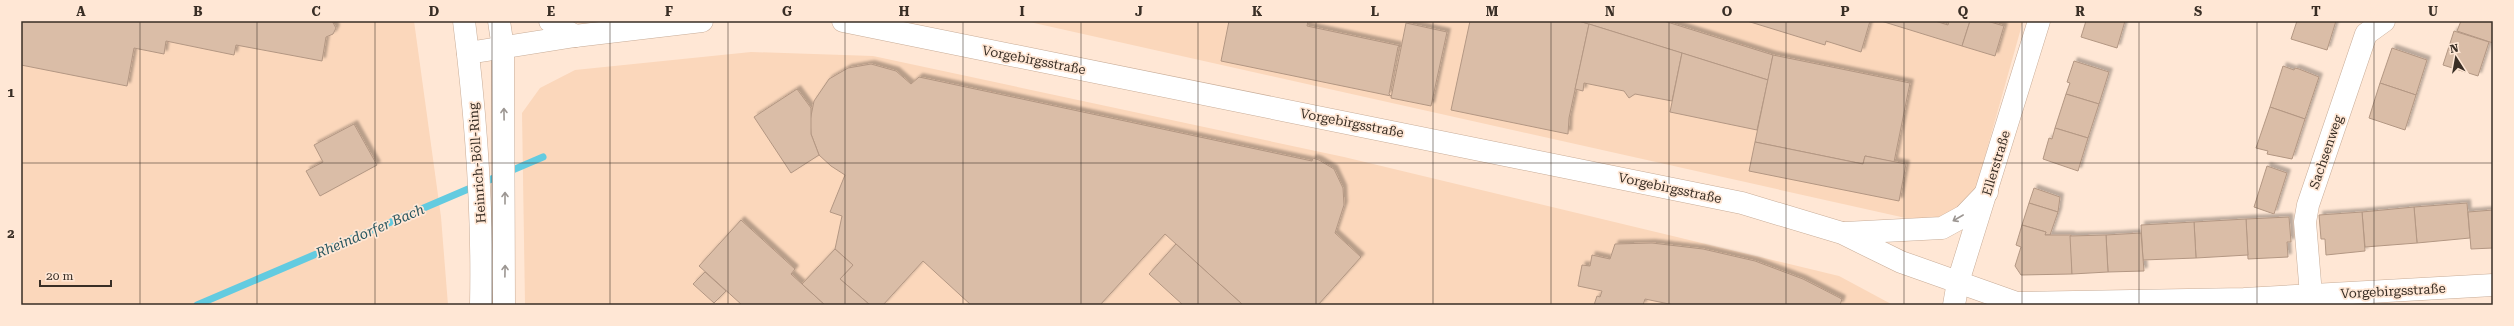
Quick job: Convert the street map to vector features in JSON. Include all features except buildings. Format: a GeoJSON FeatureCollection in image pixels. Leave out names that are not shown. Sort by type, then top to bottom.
{"type":"FeatureCollection","features":[{"type":"Feature","properties":{"kind":"street","name":"Heinrich-Böll-Ring"},"geometry":{"type":"LineString","coordinates":[[464,21],[478,153],[483,246],[482,305]]}},
{"type":"Feature","properties":{"kind":"street","name":"Heinrich-Böll-Ring"},"geometry":{"type":"LineString","coordinates":[[499,21],[503,48],[505,153],[506,238],[504,305]]}},
{"type":"Feature","properties":{"kind":"street"},"geometry":{"type":"LineString","coordinates":[[550,21],[576,36]]}},
{"type":"Feature","properties":{"kind":"street"},"geometry":{"type":"LineString","coordinates":[[468,53],[576,36],[702,21]]}},
{"type":"Feature","properties":{"kind":"street","name":"Vorgebirgsstraße"},"geometry":{"type":"LineString","coordinates":[[842,21],[1742,202],[1842,233],[1901,262],[2017,303],[2182,301],[2310,295],[2342,299],[2493,285]]}},
{"type":"Feature","properties":{"kind":"street","name":"Ellerstraße"},"geometry":{"type":"LineString","coordinates":[[1954,305],[1958,282],[2039,21]]}},
{"type":"Feature","properties":{"kind":"street","name":"Sachsenweg"},"geometry":{"type":"LineString","coordinates":[[2310,295],[2305,222],[2308,205],[2366,34],[2384,21]]}},
{"type":"Feature","properties":{"kind":"street"},"geometry":{"type":"LineString","coordinates":[[1842,233],[1942,228],[1964,216],[1987,192]]}},
{"type":"Feature","properties":{"kind":"shaded area"},"geometry":{"type":"Polygon","coordinates":[[[21,21],[414,21],[441,217],[448,305],[21,305],[21,21]]]}},
{"type":"Feature","properties":{"kind":"shaded area"},"geometry":{"type":"Polygon","coordinates":[[[1025,21],[2023,21],[1964,231],[1025,21]]]}},
{"type":"Feature","properties":{"kind":"shaded area"},"geometry":{"type":"Polygon","coordinates":[[[751,52],[873,56],[1344,157],[1839,276],[1893,305],[525,305],[522,113],[540,88],[575,70],[751,52]]]}},
{"type":"Feature","properties":{"kind":"waterway","name":"Rheindorfer Bach"},"geometry":{"type":"LineString","coordinates":[[197,305],[543,157]]}}]}
